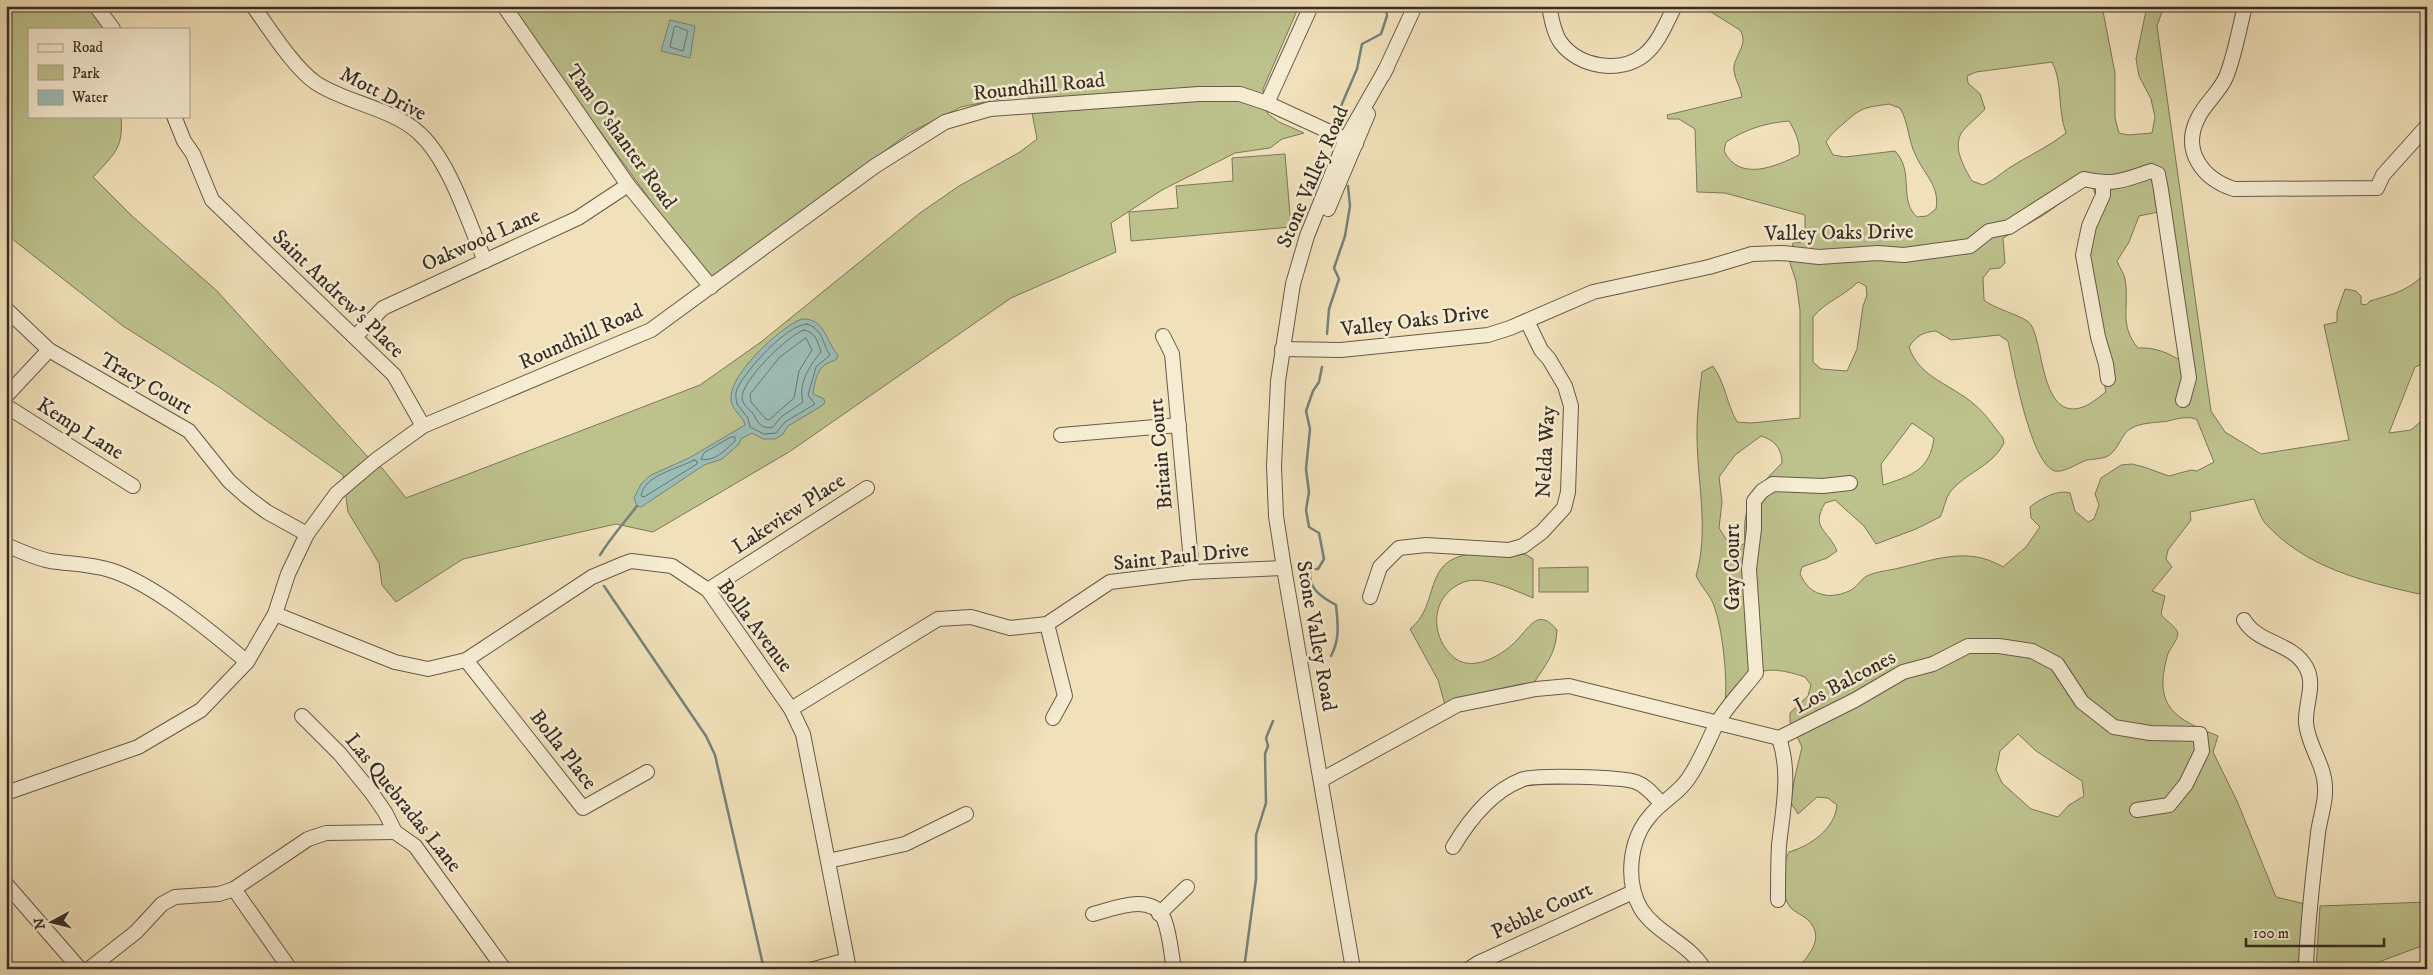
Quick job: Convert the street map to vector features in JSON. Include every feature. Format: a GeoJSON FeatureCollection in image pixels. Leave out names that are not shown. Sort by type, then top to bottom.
{"type":"FeatureCollection","features":[{"type":"Feature","properties":{"kind":"street"},"geometry":{"type":"LineString","coordinates":[[96,6],[112,28]]}},
{"type":"Feature","properties":{"kind":"street","name":"Mott Drive"},"geometry":{"type":"LineString","coordinates":[[253,6],[302,71],[316,83],[417,131],[434,149],[485,261]]}},
{"type":"Feature","properties":{"kind":"street","name":"Tam O'shanter Road"},"geometry":{"type":"LineString","coordinates":[[504,6],[628,185],[711,287]]}},
{"type":"Feature","properties":{"kind":"street"},"geometry":{"type":"LineString","coordinates":[[1267,103],[1311,6]]}},
{"type":"Feature","properties":{"kind":"street","name":"Stone Valley Road"},"geometry":{"type":"LineString","coordinates":[[1354,969],[1276,516],[1274,466],[1278,381],[1293,284],[1307,236],[1415,6]]}},
{"type":"Feature","properties":{"kind":"street"},"geometry":{"type":"LineString","coordinates":[[1549,6],[1560,42],[1570,52],[1583,61],[1597,65],[1617,66],[1632,62],[1656,43],[1675,6]]}},
{"type":"Feature","properties":{"kind":"street"},"geometry":{"type":"LineString","coordinates":[[2245,6],[2228,73],[2221,88],[2198,118],[2193,132],[2193,151],[2197,163],[2214,180],[2234,189],[2377,188],[2383,175],[2427,126]]}},
{"type":"Feature","properties":{"kind":"street","name":"Roundhill Road"},"geometry":{"type":"LineString","coordinates":[[6,793],[138,747],[201,710],[247,662],[275,614],[288,574],[307,534],[338,493],[376,460],[423,426],[651,330],[875,166],[953,118],[990,108],[1199,94],[1240,94],[1267,103],[1351,141]]}},
{"type":"Feature","properties":{"kind":"street","name":"Saint Andrew's Place"},"geometry":{"type":"LineString","coordinates":[[175,118],[184,142],[193,154],[212,200],[394,375],[423,426]]}},
{"type":"Feature","properties":{"kind":"street","name":"Valley Oaks Drive"},"geometry":{"type":"LineString","coordinates":[[1282,349],[1341,350],[1447,340],[1488,334],[1527,321],[1593,292],[1709,267],[1752,254],[1783,253],[1819,257],[1878,253],[1904,255],[1970,246],[1989,231],[2009,228],[2084,179],[2103,184],[2126,180],[2151,171],[2158,174],[2172,256],[2189,378],[2183,400]]}},
{"type":"Feature","properties":{"kind":"street"},"geometry":{"type":"LineString","coordinates":[[2103,184],[2103,195],[2089,226],[2083,255],[2098,337],[2106,364],[2108,379]]}},
{"type":"Feature","properties":{"kind":"street","name":"Oakwood Lane"},"geometry":{"type":"LineString","coordinates":[[355,337],[383,308],[578,218],[628,185]]}},
{"type":"Feature","properties":{"kind":"street","name":"Tracy Court"},"geometry":{"type":"LineString","coordinates":[[6,309],[49,350],[189,431],[229,481],[247,497],[267,512],[307,534]]}},
{"type":"Feature","properties":{"kind":"street","name":"Nelda Way"},"geometry":{"type":"LineString","coordinates":[[1370,597],[1380,567],[1399,548],[1426,545],[1509,550],[1523,546],[1542,532],[1564,508],[1568,492],[1571,406],[1565,386],[1549,359],[1541,350],[1527,321]]}},
{"type":"Feature","properties":{"kind":"street","name":"Britain Court"},"geometry":{"type":"LineString","coordinates":[[1163,336],[1172,354],[1192,572]]}},
{"type":"Feature","properties":{"kind":"street"},"geometry":{"type":"LineString","coordinates":[[6,396],[49,350]]}},
{"type":"Feature","properties":{"kind":"street","name":"Kemp Lane"},"geometry":{"type":"LineString","coordinates":[[6,406],[133,486]]}},
{"type":"Feature","properties":{"kind":"street"},"geometry":{"type":"LineString","coordinates":[[1061,435],[1179,425]]}},
{"type":"Feature","properties":{"kind":"street","name":"Gay Court"},"geometry":{"type":"LineString","coordinates":[[1633,892],[1635,843],[1640,830],[1662,804],[1687,780],[1702,756],[1717,723],[1756,674],[1749,569],[1754,529],[1754,501],[1762,491],[1773,484],[1814,486],[1850,483]]}},
{"type":"Feature","properties":{"kind":"street","name":"Lakeview Place"},"geometry":{"type":"LineString","coordinates":[[708,590],[867,488]]}},
{"type":"Feature","properties":{"kind":"street"},"geometry":{"type":"LineString","coordinates":[[6,545],[49,561],[86,564],[112,570],[137,582],[178,608],[247,662]]}},
{"type":"Feature","properties":{"kind":"street","name":"Bolla Avenue"},"geometry":{"type":"LineString","coordinates":[[275,614],[395,662],[428,669],[466,660],[592,577],[630,561],[672,566],[708,590],[791,709],[803,734],[848,964]]}},
{"type":"Feature","properties":{"kind":"street","name":"Saint Paul Drive"},"geometry":{"type":"LineString","coordinates":[[791,709],[938,619],[970,618],[1010,628],[1047,624],[1110,582],[1192,572],[1284,568]]}},
{"type":"Feature","properties":{"kind":"street"},"geometry":{"type":"LineString","coordinates":[[2244,620],[2256,633],[2295,653],[2306,666],[2310,676],[2311,689],[2306,723],[2310,741],[2323,773],[2325,789],[2316,852],[2306,969]]}},
{"type":"Feature","properties":{"kind":"street"},"geometry":{"type":"LineString","coordinates":[[1047,624],[1066,696],[1053,718]]}},
{"type":"Feature","properties":{"kind":"street","name":"Los Balcones"},"geometry":{"type":"LineString","coordinates":[[1779,738],[1855,700],[1902,672],[1933,664],[1968,646],[1999,646],[2032,651],[2057,664],[2082,702],[2114,727],[2150,733],[2200,734],[2202,751],[2186,784],[2169,805],[2137,810]]}},
{"type":"Feature","properties":{"kind":"street","name":"Bolla Place"},"geometry":{"type":"LineString","coordinates":[[466,660],[583,808],[647,772]]}},
{"type":"Feature","properties":{"kind":"street"},"geometry":{"type":"LineString","coordinates":[[1321,780],[1457,705],[1536,690],[1569,686],[1779,738],[1785,755],[1785,794],[1779,847],[1778,900]]}},
{"type":"Feature","properties":{"kind":"street","name":"Las Quebradas Lane"},"geometry":{"type":"LineString","coordinates":[[302,716],[340,754],[371,792],[385,812],[395,832],[415,846],[504,969]]}},
{"type":"Feature","properties":{"kind":"street"},"geometry":{"type":"LineString","coordinates":[[1453,847],[1468,822],[1500,791],[1527,777],[1630,780],[1647,788],[1662,804]]}},
{"type":"Feature","properties":{"kind":"street"},"geometry":{"type":"LineString","coordinates":[[828,861],[905,844],[966,814]]}},
{"type":"Feature","properties":{"kind":"street"},"geometry":{"type":"LineString","coordinates":[[89,969],[136,932],[162,904],[176,897],[219,894],[234,889],[308,839],[326,833],[395,832]]}},
{"type":"Feature","properties":{"kind":"street"},"geometry":{"type":"LineString","coordinates":[[6,884],[80,969]]}},
{"type":"Feature","properties":{"kind":"street"},"geometry":{"type":"LineString","coordinates":[[1159,914],[1187,887]]}},
{"type":"Feature","properties":{"kind":"street"},"geometry":{"type":"LineString","coordinates":[[234,889],[290,969]]}},
{"type":"Feature","properties":{"kind":"street"},"geometry":{"type":"LineString","coordinates":[[1633,892],[1649,919],[1673,940],[1686,948],[1704,969]]}},
{"type":"Feature","properties":{"kind":"street","name":"Pebble Court"},"geometry":{"type":"LineString","coordinates":[[1469,969],[1478,963],[1633,892]]}},
{"type":"Feature","properties":{"kind":"street"},"geometry":{"type":"LineString","coordinates":[[1093,914],[1133,904],[1152,906],[1164,918],[1174,969]]}},
{"type":"Feature","properties":{"kind":"street"},"geometry":{"type":"LineString","coordinates":[[814,969],[848,964]]}},
{"type":"Feature","properties":{"kind":"green space"},"geometry":{"type":"Polygon","coordinates":[[[6,6],[92,6],[108,28],[28,28],[28,118],[121,118],[121,136],[116,151],[93,177],[132,216],[217,291],[367,456],[382,468],[406,498],[700,385],[761,342],[920,213],[959,186],[1020,152],[1037,139],[1029,96],[1006,98],[961,107],[909,133],[715,276],[710,277],[704,274],[509,6],[1299,6],[1263,89],[1268,114],[1279,122],[1304,133],[1282,139],[1270,148],[1235,153],[1162,190],[1111,223],[1116,252],[1011,298],[789,452],[653,532],[616,524],[463,559],[396,602],[382,585],[379,563],[348,512],[343,475],[219,387],[123,326],[6,234],[6,6]]]}},
{"type":"Feature","properties":{"kind":"green space"},"geometry":{"type":"Polygon","coordinates":[[[1683,6],[1782,6],[1798,10],[1811,6],[2102,6],[2115,73],[2115,118],[2119,133],[2128,135],[2152,133],[2155,117],[2151,99],[2139,76],[2136,59],[2147,6],[2164,6],[2157,26],[2211,411],[2225,432],[2261,454],[2349,440],[2324,325],[2337,322],[2337,312],[2345,289],[2356,291],[2361,296],[2361,304],[2366,305],[2370,301],[2408,287],[2427,270],[2427,362],[2415,367],[2389,433],[2411,430],[2427,416],[2427,586],[2419,594],[2356,578],[2317,562],[2298,551],[2265,523],[2254,499],[2190,512],[2191,520],[2168,550],[2166,559],[2172,567],[2152,591],[2165,596],[2161,614],[2178,633],[2168,654],[2163,674],[2163,688],[2166,700],[2180,717],[2190,724],[2218,736],[2213,752],[2237,801],[2276,897],[2305,904],[2299,961],[2270,969],[1797,969],[1815,943],[1816,937],[1810,922],[1791,908],[1787,902],[1782,880],[1784,865],[1789,852],[1805,846],[1826,829],[1832,822],[1837,805],[1828,798],[1817,797],[1798,814],[1791,803],[1802,747],[1790,722],[1790,713],[1808,696],[1811,685],[1805,677],[1779,670],[1759,672],[1743,683],[1725,702],[1725,664],[1721,634],[1715,608],[1696,576],[1702,540],[1697,429],[1702,372],[1713,366],[1721,380],[1737,422],[1751,423],[1800,418],[1800,310],[1796,281],[1790,263],[1793,243],[1801,242],[1805,233],[1805,215],[1725,193],[1697,192],[1695,129],[1679,119],[1668,119],[1667,115],[1742,97],[1734,66],[1742,46],[1743,35],[1740,30],[1711,12],[1683,6]],[[2052,62],[1976,72],[1967,76],[1968,83],[1980,94],[1985,109],[1964,129],[1959,138],[1960,157],[1972,181],[1983,185],[1987,183],[2066,133],[2063,124],[2058,78],[2052,62]],[[1889,104],[1863,109],[1855,114],[1834,132],[1826,142],[1833,155],[1845,157],[1895,151],[1901,159],[1904,168],[1908,202],[1911,210],[1917,217],[1927,216],[1936,209],[1936,194],[1931,181],[1913,150],[1903,114],[1900,108],[1889,104]],[[1789,121],[1772,123],[1748,130],[1726,142],[1724,151],[1731,161],[1748,169],[1758,169],[1779,164],[1799,155],[1798,142],[1789,121]],[[2085,186],[2042,216],[2003,238],[2005,263],[2000,268],[1990,269],[1983,278],[1984,300],[2023,319],[2031,325],[2046,379],[2059,403],[2069,409],[2089,404],[2106,392],[2076,256],[2081,230],[2096,196],[2093,188],[2085,186]],[[2158,212],[2139,216],[2129,242],[2117,261],[2125,279],[2126,323],[2132,339],[2138,348],[2162,351],[2183,362],[2190,397],[2158,212]],[[1858,282],[1823,307],[1813,317],[1813,362],[1821,369],[1847,371],[1857,349],[1863,306],[1867,295],[1866,286],[1858,282]],[[1936,331],[1927,332],[1917,337],[1909,347],[1914,358],[1928,374],[1966,398],[1979,409],[2003,438],[2004,443],[1993,458],[1956,485],[1947,498],[1940,517],[1916,529],[1876,544],[1864,526],[1835,500],[1825,503],[1819,518],[1820,524],[1837,551],[1827,558],[1802,567],[1800,574],[1807,585],[1820,594],[1840,594],[1851,590],[1865,577],[1872,574],[1949,557],[1976,557],[1990,560],[2003,567],[2026,547],[2040,527],[2031,518],[2030,507],[2044,498],[2060,492],[2070,493],[2075,511],[2088,522],[2094,519],[2099,505],[2095,494],[2101,478],[2121,465],[2132,464],[2169,476],[2191,470],[2197,471],[2214,462],[2197,420],[2179,418],[2134,427],[2124,435],[2114,451],[2106,457],[2087,460],[2067,469],[2055,471],[2046,465],[2038,452],[2031,434],[2024,413],[2008,341],[1999,335],[1951,340],[1936,331]],[[1912,423],[1881,464],[1883,485],[1910,475],[1923,465],[1932,449],[1934,438],[1912,423]],[[1761,436],[1735,455],[1719,477],[1722,502],[1719,528],[1733,550],[1745,543],[1746,517],[1752,498],[1782,463],[1781,453],[1774,443],[1761,436]],[[2018,734],[2000,751],[1996,770],[2002,783],[2031,809],[2058,817],[2069,805],[2084,796],[2082,781],[2036,751],[2018,734]]]}},
{"type":"Feature","properties":{"kind":"green space"},"geometry":{"type":"Polygon","coordinates":[[[1285,154],[1291,227],[1131,241],[1129,212],[1178,208],[1176,186],[1233,181],[1232,158],[1285,154]]]}},
{"type":"Feature","properties":{"kind":"green space"},"geometry":{"type":"Polygon","coordinates":[[[1471,554],[1511,556],[1525,554],[1533,559],[1533,598],[1490,582],[1472,580],[1452,588],[1444,597],[1439,607],[1437,618],[1437,629],[1447,650],[1456,659],[1464,662],[1472,663],[1489,660],[1505,651],[1531,624],[1540,620],[1551,623],[1557,630],[1555,646],[1550,659],[1533,684],[1445,705],[1438,680],[1410,629],[1426,608],[1433,585],[1445,565],[1455,558],[1471,554]]]}},
{"type":"Feature","properties":{"kind":"green space"},"geometry":{"type":"Polygon","coordinates":[[[1588,567],[1588,592],[1539,592],[1539,568],[1588,567]]]}},
{"type":"Feature","properties":{"kind":"green space"},"geometry":{"type":"Polygon","coordinates":[[[2427,902],[2427,944],[2360,969],[2316,969],[2320,906],[2427,902]]]}},
{"type":"Feature","properties":{"kind":"water"},"geometry":{"type":"Polygon","coordinates":[[[670,20],[695,26],[690,58],[661,51],[670,20]]]}},
{"type":"Feature","properties":{"kind":"water"},"geometry":{"type":"Polygon","coordinates":[[[802,319],[816,322],[838,355],[836,360],[823,366],[815,382],[813,394],[824,399],[823,405],[788,426],[783,434],[775,439],[763,439],[752,433],[741,439],[739,444],[722,459],[704,465],[641,507],[637,506],[634,498],[641,484],[651,475],[689,458],[745,425],[735,410],[731,398],[738,377],[758,352],[770,341],[793,323],[802,319]]]}},
{"type":"Feature","properties":{"kind":"waterway"},"geometry":{"type":"LineString","coordinates":[[1338,113],[1357,69],[1362,44],[1381,34],[1387,16],[1386,6]]}},
{"type":"Feature","properties":{"kind":"waterway"},"geometry":{"type":"LineString","coordinates":[[1327,334],[1329,309],[1339,279],[1334,268],[1345,236],[1350,206],[1348,186]]}},
{"type":"Feature","properties":{"kind":"waterway"},"geometry":{"type":"LineString","coordinates":[[1322,367],[1319,382],[1313,391],[1306,411],[1310,429],[1306,469],[1309,492],[1306,510],[1309,527],[1319,533],[1324,559],[1318,569],[1311,569],[1311,581],[1320,595],[1336,605],[1337,637],[1331,656]]}},
{"type":"Feature","properties":{"kind":"waterway"},"geometry":{"type":"LineString","coordinates":[[600,555],[637,506]]}},
{"type":"Feature","properties":{"kind":"waterway"},"geometry":{"type":"LineString","coordinates":[[604,586],[706,736],[715,755],[764,969]]}},
{"type":"Feature","properties":{"kind":"waterway"},"geometry":{"type":"LineString","coordinates":[[1244,969],[1256,879],[1256,835],[1266,803],[1265,754],[1268,746],[1266,738],[1273,721]]}}]}
